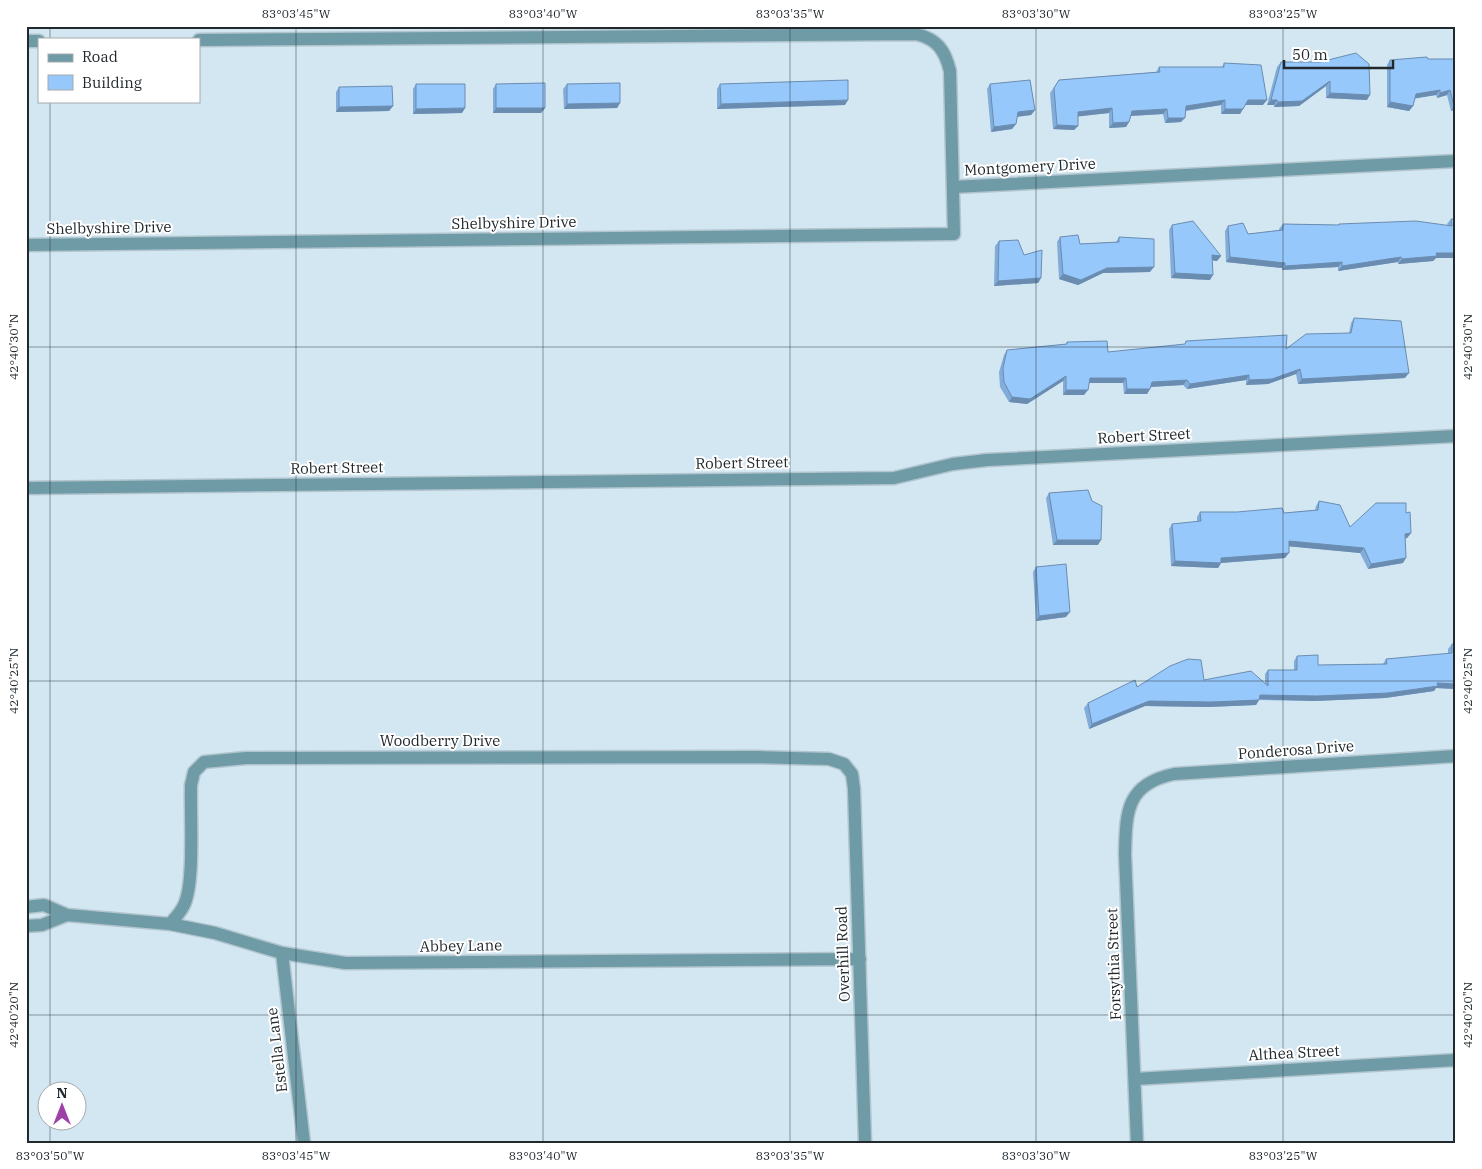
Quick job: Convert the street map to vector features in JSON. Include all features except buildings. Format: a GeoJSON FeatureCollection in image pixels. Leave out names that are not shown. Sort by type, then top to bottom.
{"type":"FeatureCollection","features":[{"type":"Feature","properties":{"kind":"street","name":"Montgomery Drive"},"geometry":{"type":"LineString","coordinates":[[200,40],[779,31],[916,34],[928,37],[938,44],[948,60],[950,71],[952,187],[1456,161]]}},
{"type":"Feature","properties":{"kind":"street","name":"Shelbyshire Drive"},"geometry":{"type":"LineString","coordinates":[[26,245],[954,234],[952,187]]}},
{"type":"Feature","properties":{"kind":"street","name":"Robert Street"},"geometry":{"type":"LineString","coordinates":[[26,488],[894,478],[953,464],[988,460],[1456,436]]}},
{"type":"Feature","properties":{"kind":"street","name":"Woodberry Drive"},"geometry":{"type":"LineString","coordinates":[[170,924],[184,906],[187,898],[190,876],[191,785],[194,772],[199,766],[211,760],[442,756],[757,756],[829,759],[847,766]]}},
{"type":"Feature","properties":{"kind":"street","name":"Ponderosa Drive"},"geometry":{"type":"LineString","coordinates":[[1141,788],[1162,777],[1189,773],[1456,756]]}},
{"type":"Feature","properties":{"kind":"street","name":"Overhill Road"},"geometry":{"type":"LineString","coordinates":[[847,766],[854,789],[865,1143]]}},
{"type":"Feature","properties":{"kind":"street","name":"Forsythia Street"},"geometry":{"type":"LineString","coordinates":[[1137,1143],[1126,825],[1131,801],[1141,788]]}},
{"type":"Feature","properties":{"kind":"street","name":"Abbey Lane"},"geometry":{"type":"LineString","coordinates":[[26,906],[44,906],[67,915],[170,924],[214,933],[282,953],[318,960],[388,964],[860,959]]}},
{"type":"Feature","properties":{"kind":"street","name":"Abbey Lane"},"geometry":{"type":"LineString","coordinates":[[26,926],[42,925],[67,915]]}},
{"type":"Feature","properties":{"kind":"street","name":"Estella Lane"},"geometry":{"type":"LineString","coordinates":[[282,953],[304,1143]]}},
{"type":"Feature","properties":{"kind":"street","name":"Althea Street"},"geometry":{"type":"LineString","coordinates":[[1135,1079],[1456,1060]]}}]}
